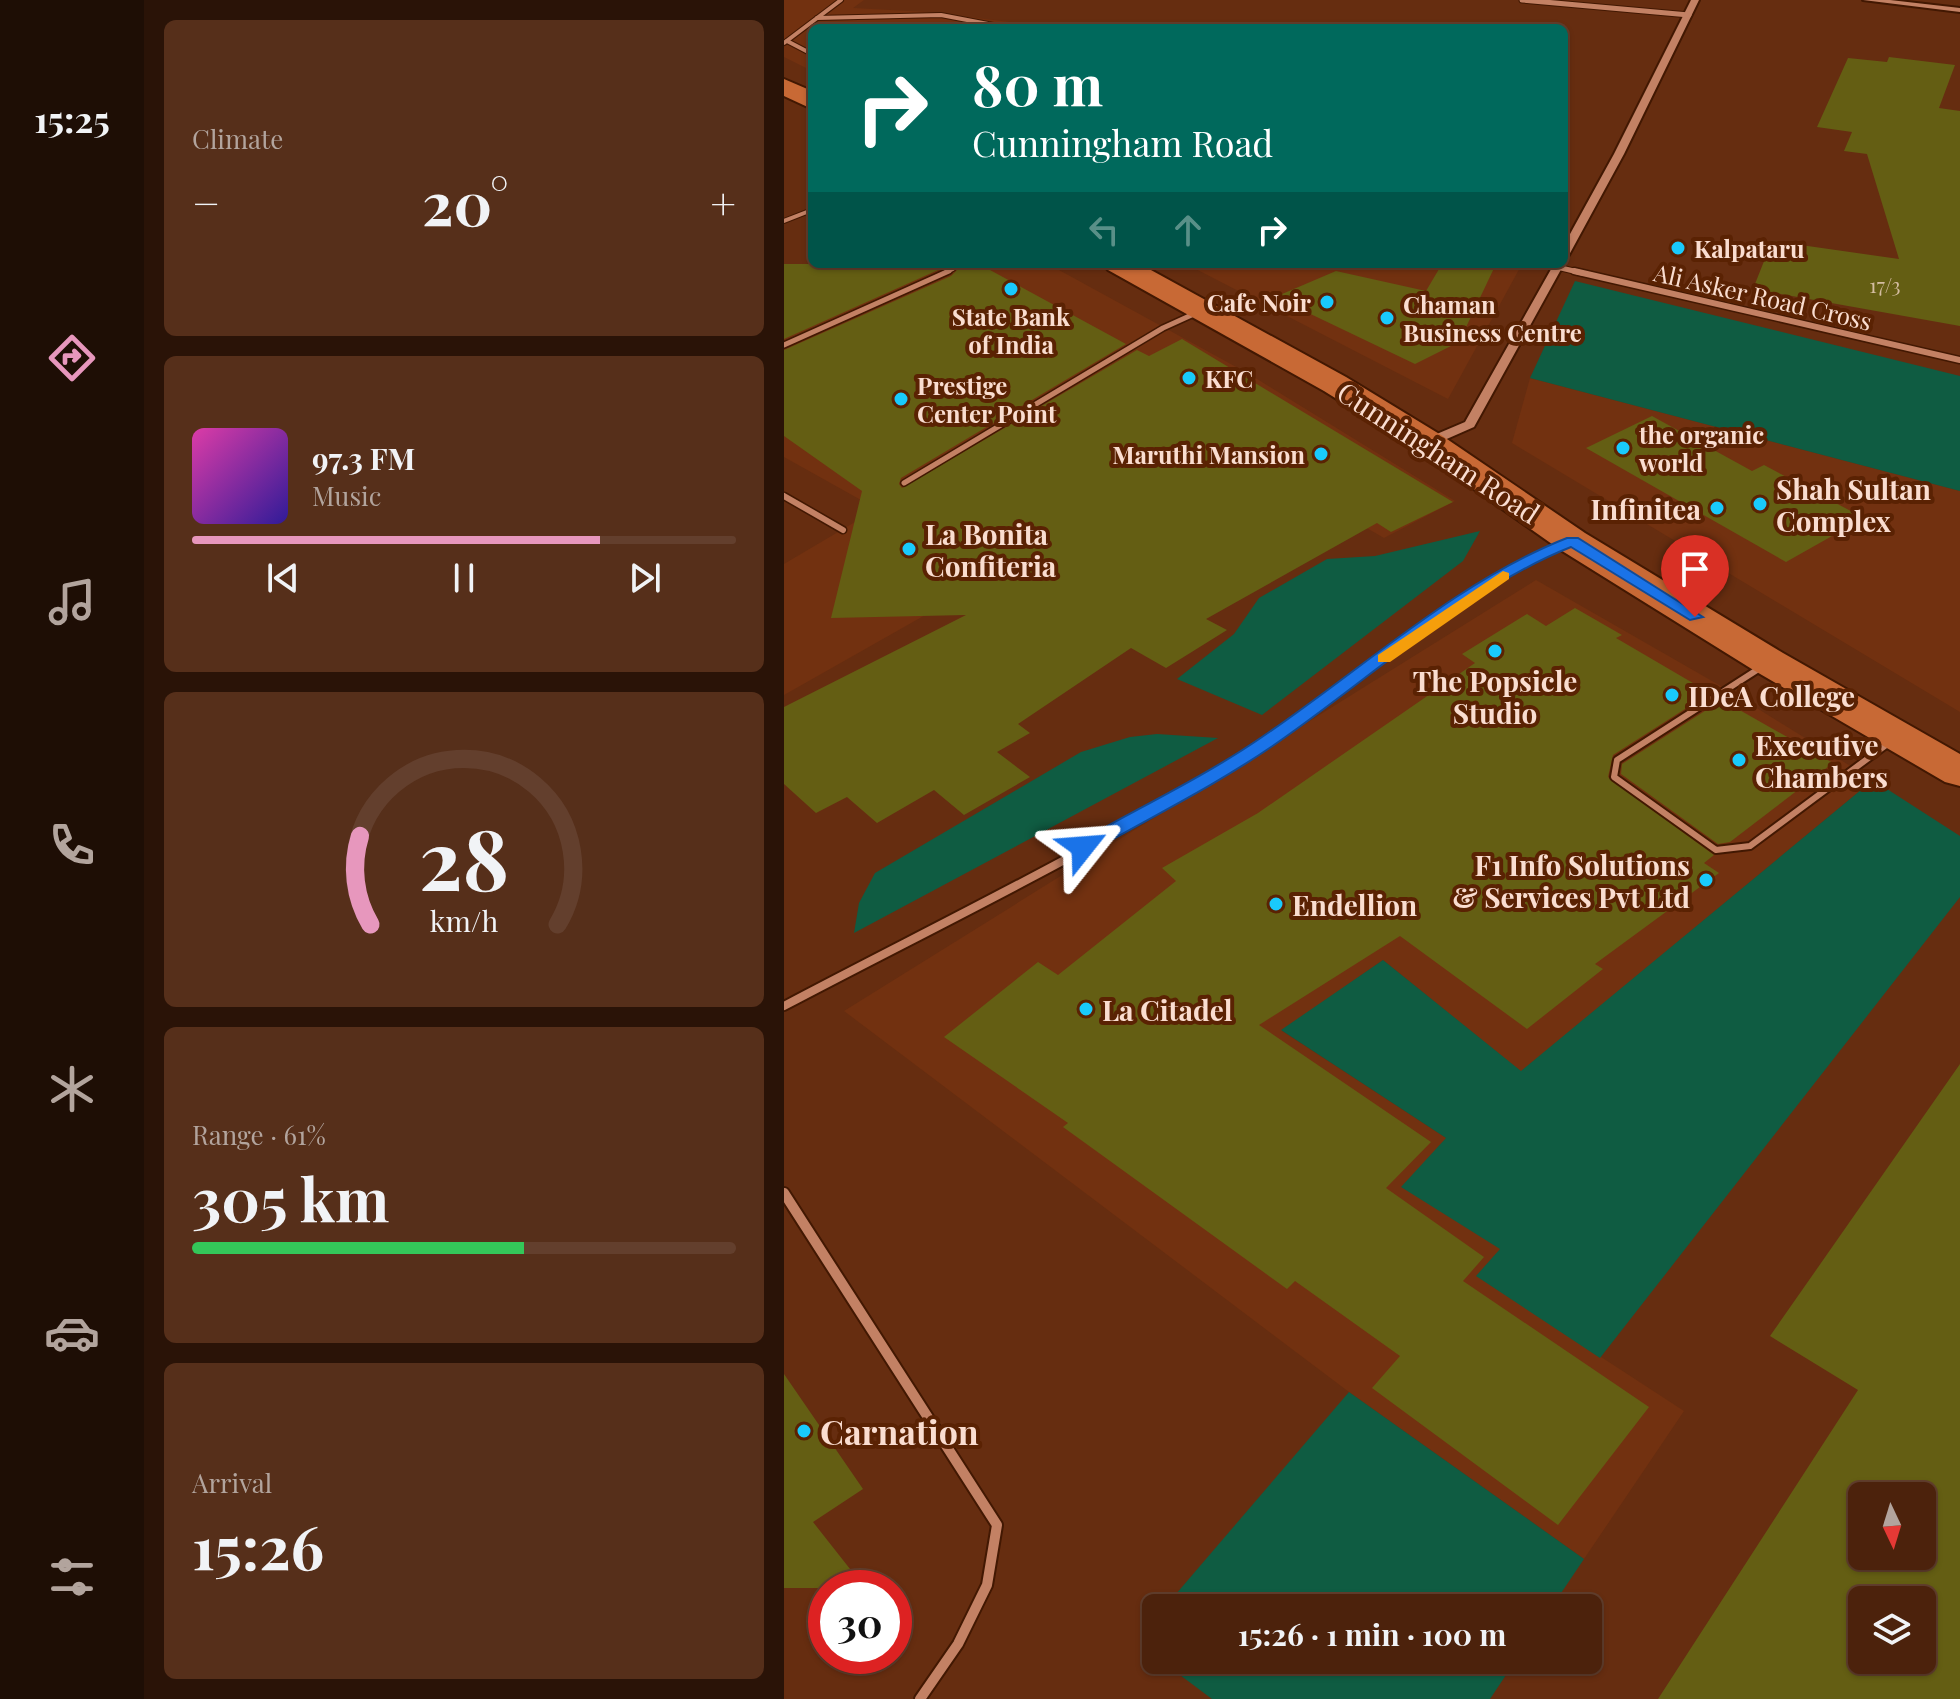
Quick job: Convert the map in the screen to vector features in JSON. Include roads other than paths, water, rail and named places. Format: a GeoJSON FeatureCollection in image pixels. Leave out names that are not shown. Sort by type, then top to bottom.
{"type":"FeatureCollection","features":[{"type":"Feature","properties":{"kind":"main road"},"geometry":{"type":"LineString","coordinates":[[784,86],[808,99]]}},
{"type":"Feature","properties":{"kind":"main road","name":"Cunningham Road"},"geometry":{"type":"LineString","coordinates":[[1125,268],[1429,442],[1572,541],[1769,662],[1960,772]]}},
{"type":"Feature","properties":{"kind":"street"},"geometry":{"type":"LineString","coordinates":[[1522,0],[1689,15]]}},
{"type":"Feature","properties":{"kind":"street"},"geometry":{"type":"LineString","coordinates":[[1568,247],[1695,0]]}},
{"type":"Feature","properties":{"kind":"street"},"geometry":{"type":"LineString","coordinates":[[1867,0],[1960,10]]}},
{"type":"Feature","properties":{"kind":"street"},"geometry":{"type":"LineString","coordinates":[[1429,442],[1470,424],[1557,268]]}},
{"type":"Feature","properties":{"kind":"street","name":"Ali Asker Road Cross"},"geometry":{"type":"LineString","coordinates":[[1567,268],[1960,360]]}},
{"type":"Feature","properties":{"kind":"street"},"geometry":{"type":"LineString","coordinates":[[784,496],[843,530]]}},
{"type":"Feature","properties":{"kind":"street"},"geometry":{"type":"LineString","coordinates":[[784,1006],[1110,833],[1250,752],[1462,602],[1535,556],[1572,541]]}},
{"type":"Feature","properties":{"kind":"street"},"geometry":{"type":"LineString","coordinates":[[784,1193],[997,1525],[987,1585],[958,1644],[920,1699]]}},
{"type":"Feature","properties":{"kind":"lane"},"geometry":{"type":"LineString","coordinates":[[809,24],[841,0]]}},
{"type":"Feature","properties":{"kind":"lane"},"geometry":{"type":"LineString","coordinates":[[817,18],[875,14],[950,17],[988,24]]}},
{"type":"Feature","properties":{"kind":"lane"},"geometry":{"type":"LineString","coordinates":[[808,25],[786,42],[808,52]]}},
{"type":"Feature","properties":{"kind":"lane"},"geometry":{"type":"LineString","coordinates":[[784,221],[808,212]]}},
{"type":"Feature","properties":{"kind":"lane"},"geometry":{"type":"LineString","coordinates":[[784,345],[953,269]]}},
{"type":"Feature","properties":{"kind":"lane"},"geometry":{"type":"LineString","coordinates":[[904,483],[1163,328],[1203,310]]}},
{"type":"Feature","properties":{"kind":"lane"},"geometry":{"type":"LineString","coordinates":[[1769,662],[1617,760],[1614,777],[1716,850],[1750,846],[1895,737]]}},
{"type":"Feature","properties":{"kind":"place","name":"Kalpataru"},"geometry":{"type":"Point","coordinates":[1678,248]}},
{"type":"Feature","properties":{"kind":"place","name":"State Bank of India"},"geometry":{"type":"Point","coordinates":[1011,289]}},
{"type":"Feature","properties":{"kind":"place","name":"Cafe Noir"},"geometry":{"type":"Point","coordinates":[1327,302]}},
{"type":"Feature","properties":{"kind":"place","name":"Chaman Business Centre"},"geometry":{"type":"Point","coordinates":[1387,318]}},
{"type":"Feature","properties":{"kind":"place","name":"KFC"},"geometry":{"type":"Point","coordinates":[1189,378]}},
{"type":"Feature","properties":{"kind":"place","name":"Prestige Center Point"},"geometry":{"type":"Point","coordinates":[901,399]}},
{"type":"Feature","properties":{"kind":"place","name":"the organic world"},"geometry":{"type":"Point","coordinates":[1623,448]}},
{"type":"Feature","properties":{"kind":"place","name":"Maruthi Mansion"},"geometry":{"type":"Point","coordinates":[1321,454]}},
{"type":"Feature","properties":{"kind":"place","name":"Shah Sultan Complex"},"geometry":{"type":"Point","coordinates":[1760,504]}},
{"type":"Feature","properties":{"kind":"place","name":"Infinitea"},"geometry":{"type":"Point","coordinates":[1717,508]}},
{"type":"Feature","properties":{"kind":"place","name":"La Bonita Confiteria"},"geometry":{"type":"Point","coordinates":[909,549]}},
{"type":"Feature","properties":{"kind":"place","name":"The Popsicle Studio"},"geometry":{"type":"Point","coordinates":[1495,651]}},
{"type":"Feature","properties":{"kind":"place","name":"IDeA College"},"geometry":{"type":"Point","coordinates":[1672,695]}},
{"type":"Feature","properties":{"kind":"place","name":"Executive Chambers"},"geometry":{"type":"Point","coordinates":[1739,760]}},
{"type":"Feature","properties":{"kind":"place","name":"F1 Info Solutions & Services Pvt Ltd"},"geometry":{"type":"Point","coordinates":[1706,880]}},
{"type":"Feature","properties":{"kind":"place","name":"Endellion"},"geometry":{"type":"Point","coordinates":[1276,904]}},
{"type":"Feature","properties":{"kind":"place","name":"La Citadel"},"geometry":{"type":"Point","coordinates":[1086,1009]}},
{"type":"Feature","properties":{"kind":"place","name":"Carnation"},"geometry":{"type":"Point","coordinates":[804,1431]}}]}
